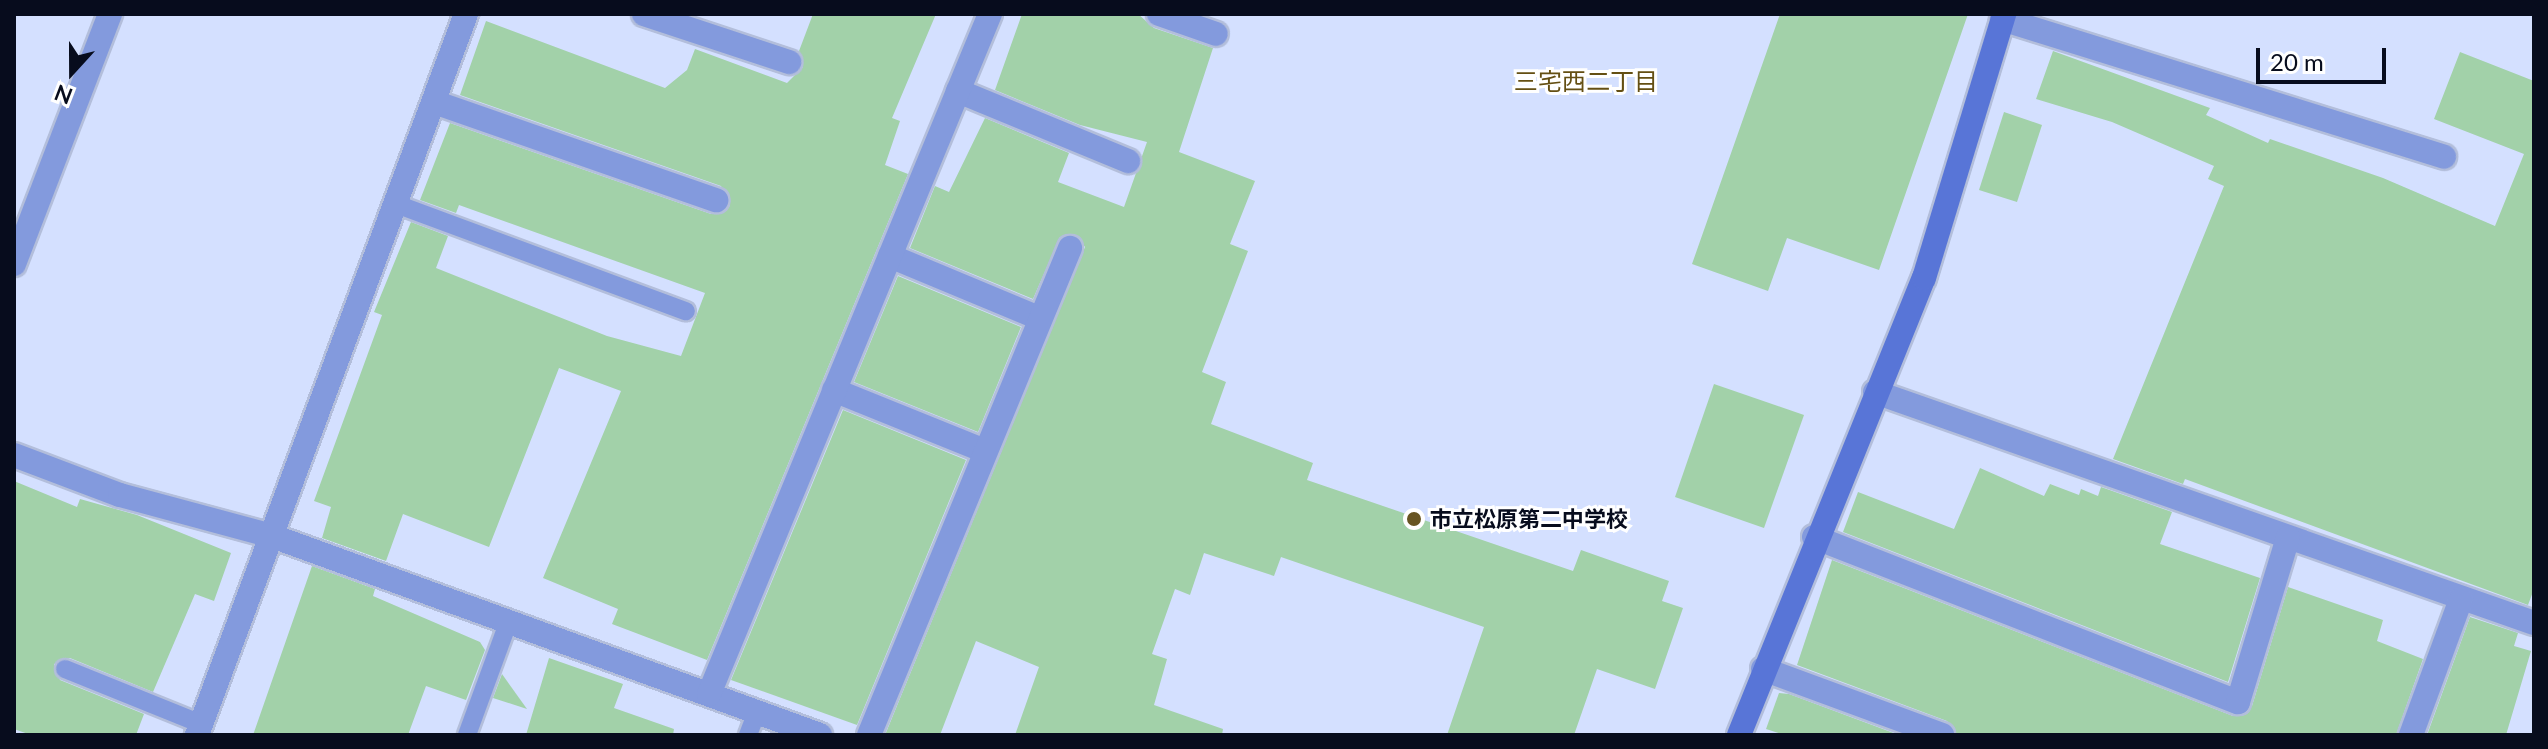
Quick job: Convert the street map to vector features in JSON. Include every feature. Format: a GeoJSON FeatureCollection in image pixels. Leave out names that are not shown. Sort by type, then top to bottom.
{"type":"FeatureCollection","features":[{"type":"Feature","properties":{"kind":"street"},"geometry":{"type":"LineString","coordinates":[[14,264],[110,14]]}},
{"type":"Feature","properties":{"kind":"street"},"geometry":{"type":"LineString","coordinates":[[199,730],[466,14]]}},
{"type":"Feature","properties":{"kind":"street"},"geometry":{"type":"LineString","coordinates":[[644,14],[789,62]]}},
{"type":"Feature","properties":{"kind":"street"},"geometry":{"type":"LineString","coordinates":[[709,694],[990,14]]}},
{"type":"Feature","properties":{"kind":"street"},"geometry":{"type":"LineString","coordinates":[[1159,14],[1216,34]]}},
{"type":"Feature","properties":{"kind":"street"},"geometry":{"type":"LineString","coordinates":[[1739,735],[1814,537],[1924,278],[2003,16],[2444,157]]}},
{"type":"Feature","properties":{"kind":"street"},"geometry":{"type":"LineString","coordinates":[[958,91],[1128,161]]}},
{"type":"Feature","properties":{"kind":"street"},"geometry":{"type":"LineString","coordinates":[[434,102],[716,200]]}},
{"type":"Feature","properties":{"kind":"street"},"geometry":{"type":"LineString","coordinates":[[869,735],[1070,248]]}},
{"type":"Feature","properties":{"kind":"street"},"geometry":{"type":"LineString","coordinates":[[890,256],[1039,318]]}},
{"type":"Feature","properties":{"kind":"street"},"geometry":{"type":"LineString","coordinates":[[834,390],[985,451]]}},
{"type":"Feature","properties":{"kind":"street"},"geometry":{"type":"LineString","coordinates":[[1875,392],[2534,623]]}},
{"type":"Feature","properties":{"kind":"street"},"geometry":{"type":"LineString","coordinates":[[14,455],[120,495],[272,536],[820,735]]}},
{"type":"Feature","properties":{"kind":"street"},"geometry":{"type":"LineString","coordinates":[[1814,537],[2238,702],[2288,537]]}},
{"type":"Feature","properties":{"kind":"street"},"geometry":{"type":"LineString","coordinates":[[2411,735],[2461,599]]}},
{"type":"Feature","properties":{"kind":"street"},"geometry":{"type":"LineString","coordinates":[[1763,669],[1942,735]]}},
{"type":"Feature","properties":{"kind":"lane"},"geometry":{"type":"LineString","coordinates":[[396,204],[686,311]]}},
{"type":"Feature","properties":{"kind":"lane"},"geometry":{"type":"LineString","coordinates":[[467,735],[509,620]]}},
{"type":"Feature","properties":{"kind":"lane"},"geometry":{"type":"LineString","coordinates":[[65,669],[199,730]]}},
{"type":"Feature","properties":{"kind":"lane"},"geometry":{"type":"LineString","coordinates":[[748,735],[757,712]]}},
{"type":"Feature","properties":{"kind":"building"},"geometry":{"type":"Polygon","coordinates":[[[813,14],[936,14],[892,118],[900,121],[885,165],[908,174],[707,660],[612,624],[618,609],[543,578],[621,391],[559,368],[489,547],[403,514],[386,561],[322,538],[331,507],[314,501],[382,315],[374,312],[411,222],[448,236],[436,268],[607,336],[681,356],[705,293],[459,205],[456,213],[420,200],[450,123],[711,214],[730,206],[721,186],[460,95],[486,21],[665,88],[687,70],[695,49],[787,83],[803,67],[799,51],[813,14]]]}},
{"type":"Feature","properties":{"kind":"building"},"geometry":{"type":"Polygon","coordinates":[[[1022,14],[1138,14],[1154,28],[1213,48],[1179,152],[1255,181],[1230,244],[1248,251],[1202,372],[1226,382],[1211,424],[1313,463],[1307,480],[1573,571],[1581,550],[1669,581],[1662,601],[1683,608],[1655,689],[1597,669],[1574,735],[1447,735],[1484,627],[1281,557],[1274,576],[1204,553],[1190,595],[1175,589],[1152,654],[1167,659],[1154,705],[1223,729],[1222,735],[1015,735],[1039,667],[976,641],[940,735],[885,735],[1085,247],[1076,235],[1060,237],[1033,299],[910,248],[935,186],[949,192],[985,118],[1069,153],[1058,182],[1124,207],[1147,142],[1080,125],[995,90],[1022,14]]]}},
{"type":"Feature","properties":{"kind":"building"},"geometry":{"type":"Polygon","coordinates":[[[1780,14],[1968,14],[1879,270],[1787,238],[1768,291],[1692,264],[1780,14]]]}},
{"type":"Feature","properties":{"kind":"building"},"geometry":{"type":"Polygon","coordinates":[[[2053,51],[2210,108],[2206,115],[2268,143],[2270,139],[2383,178],[2495,226],[2524,154],[2434,119],[2460,52],[2534,81],[2534,589],[2528,605],[2185,479],[2183,484],[2113,459],[2224,186],[2208,179],[2214,166],[2112,122],[2036,99],[2053,51]]]}},
{"type":"Feature","properties":{"kind":"building"},"geometry":{"type":"Polygon","coordinates":[[[2004,112],[2042,125],[2017,202],[1979,190],[2004,112]]]}},
{"type":"Feature","properties":{"kind":"building"},"geometry":{"type":"Polygon","coordinates":[[[898,276],[1021,327],[978,432],[854,382],[898,276]]]}},
{"type":"Feature","properties":{"kind":"building"},"geometry":{"type":"Polygon","coordinates":[[[1714,384],[1804,415],[1764,528],[1675,497],[1714,384]]]}},
{"type":"Feature","properties":{"kind":"building"},"geometry":{"type":"Polygon","coordinates":[[[843,410],[966,460],[857,725],[731,680],[843,410]]]}},
{"type":"Feature","properties":{"kind":"building"},"geometry":{"type":"Polygon","coordinates":[[[1980,468],[2044,496],[2050,484],[2079,495],[2081,489],[2098,496],[2101,487],[2172,512],[2160,544],[2260,578],[2228,682],[1843,532],[1858,492],[1954,529],[1980,468]]]}},
{"type":"Feature","properties":{"kind":"building"},"geometry":{"type":"Polygon","coordinates":[[[14,481],[77,507],[80,499],[137,515],[231,553],[214,601],[195,594],[153,692],[70,658],[54,664],[60,680],[144,714],[136,735],[31,735],[14,729],[14,481]]]}},
{"type":"Feature","properties":{"kind":"building"},"geometry":{"type":"Polygon","coordinates":[[[1832,560],[2233,716],[2252,706],[2288,587],[2383,620],[2377,641],[2423,659],[2396,735],[1957,735],[1947,721],[1797,665],[1832,560]]]}},
{"type":"Feature","properties":{"kind":"building"},"geometry":{"type":"Polygon","coordinates":[[[312,566],[375,589],[373,596],[480,642],[485,650],[466,700],[426,686],[408,735],[253,735],[312,566]]]}},
{"type":"Feature","properties":{"kind":"building"},"geometry":{"type":"Polygon","coordinates":[[[2470,617],[2518,633],[2514,646],[2531,651],[2506,735],[2427,735],[2470,617]]]}},
{"type":"Feature","properties":{"kind":"building"},"geometry":{"type":"Polygon","coordinates":[[[549,658],[623,684],[614,708],[674,729],[673,735],[526,735],[549,658]]]}},
{"type":"Feature","properties":{"kind":"building"},"geometry":{"type":"Polygon","coordinates":[[[502,674],[527,709],[493,698],[502,674]]]}},
{"type":"Feature","properties":{"kind":"building"},"geometry":{"type":"Polygon","coordinates":[[[1779,693],[1899,735],[1785,735],[1766,729],[1779,693]]]}},
{"type":"Feature","properties":{"kind":"place","name":"市立松原第二中学校"},"geometry":{"type":"Point","coordinates":[1414,519]}},
{"type":"Feature","properties":{"kind":"district","name":"三宅西二丁目"},"geometry":{"type":"Point","coordinates":[1586,81]}}]}
